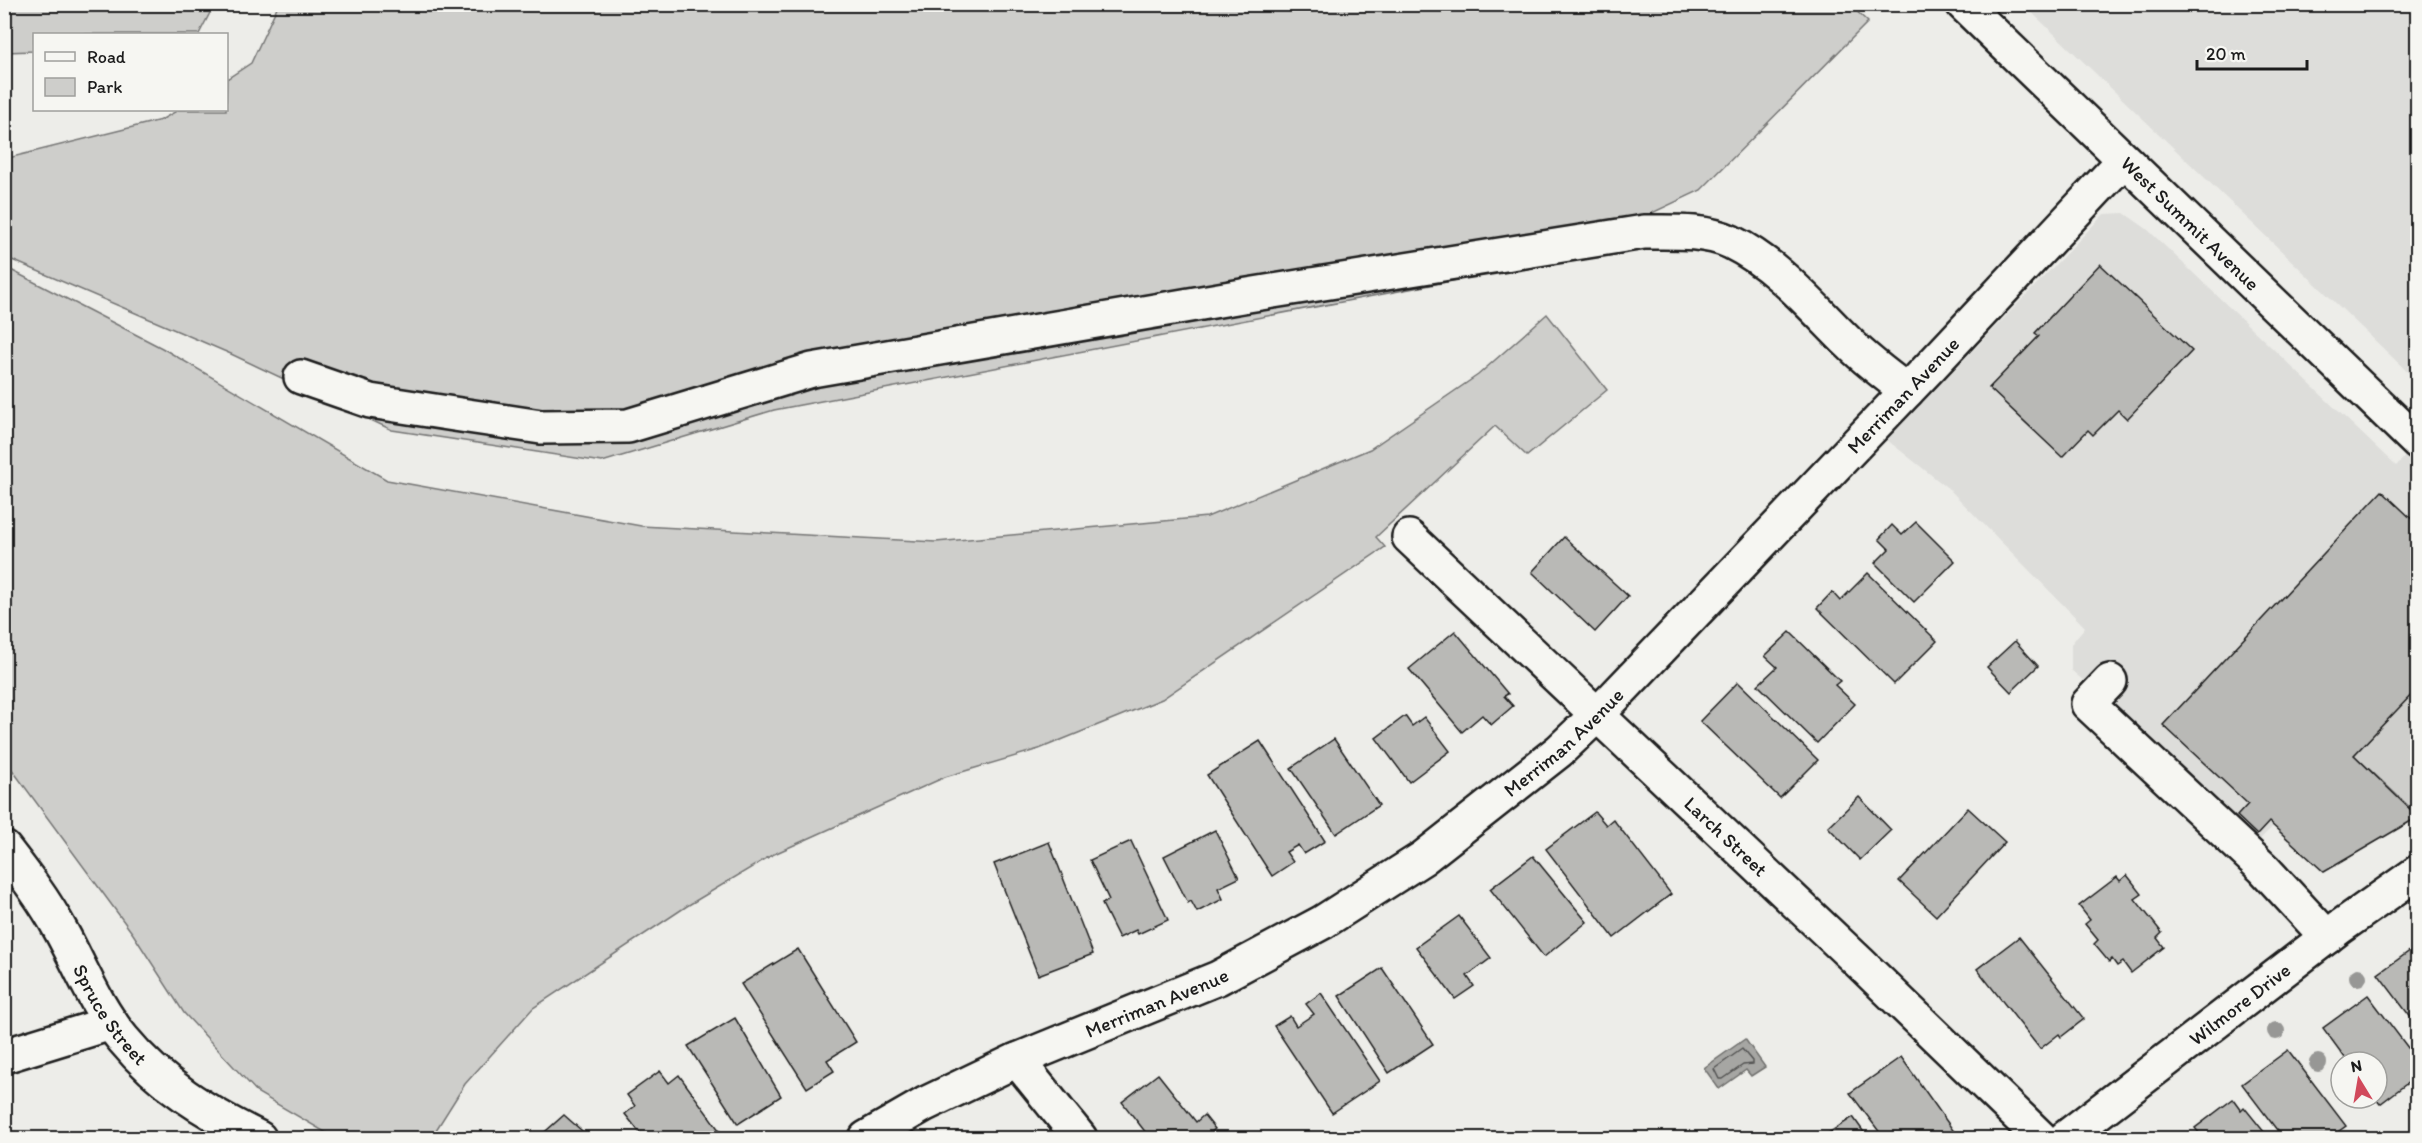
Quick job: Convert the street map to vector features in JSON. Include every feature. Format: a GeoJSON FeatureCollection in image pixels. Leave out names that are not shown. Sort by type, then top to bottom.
{"type":"FeatureCollection","features":[{"type":"Feature","properties":{"kind":"street","name":"West Summit Avenue"},"geometry":{"type":"LineString","coordinates":[[1963,4],[2418,443]]}},
{"type":"Feature","properties":{"kind":"street","name":"Merriman Avenue"},"geometry":{"type":"LineString","coordinates":[[866,1138],[925,1104],[1017,1060],[1218,978],[1323,922],[1423,858],[1559,751],[1597,715],[2124,160]]}},
{"type":"Feature","properties":{"kind":"street"},"geometry":{"type":"LineString","coordinates":[[301,377],[370,401],[454,414],[541,427],[628,426],[812,370],[1248,295],[1644,232],[1688,232],[1724,240],[1763,262],[1805,298],[1852,346],[1906,392]]}},
{"type":"Feature","properties":{"kind":"street","name":"Larch Street"},"geometry":{"type":"LineString","coordinates":[[1409,537],[1860,963],[2041,1138]]}},
{"type":"Feature","properties":{"kind":"street"},"geometry":{"type":"LineString","coordinates":[[2110,681],[2088,704],[2265,869],[2327,937]]}},
{"type":"Feature","properties":{"kind":"street","name":"Spruce Street"},"geometry":{"type":"LineString","coordinates":[[4,848],[39,894],[111,1023],[123,1039],[162,1080],[209,1113],[259,1138]]}},
{"type":"Feature","properties":{"kind":"street","name":"Wilmore Drive"},"geometry":{"type":"LineString","coordinates":[[2065,1138],[2327,937],[2418,872]]}},
{"type":"Feature","properties":{"kind":"street"},"geometry":{"type":"LineString","coordinates":[[4,1056],[111,1023]]}},
{"type":"Feature","properties":{"kind":"street"},"geometry":{"type":"LineString","coordinates":[[1017,1060],[1080,1138]]}},
{"type":"Feature","properties":{"kind":"shaded area"},"geometry":{"type":"Polygon","coordinates":[[[2024,5],[2417,5],[2417,381],[2363,329],[2024,5]]]}},
{"type":"Feature","properties":{"kind":"shaded area"},"geometry":{"type":"Polygon","coordinates":[[[2124,213],[2147,229],[2396,466],[2417,444],[2417,685],[2255,844],[2145,733],[2071,670],[2071,644],[2085,627],[1949,489],[1887,440],[2104,214],[2124,213]]]}},
{"type":"Feature","properties":{"kind":"green space"},"geometry":{"type":"Polygon","coordinates":[[[5,4],[214,5],[200,33],[33,33],[33,51],[5,52],[5,4]]]}},
{"type":"Feature","properties":{"kind":"green space"},"geometry":{"type":"Polygon","coordinates":[[[1849,4],[1868,22],[1701,190],[1546,263],[774,410],[602,462],[392,430],[231,354],[5,257],[4,159],[161,120],[176,111],[228,111],[228,78],[251,63],[278,5],[1849,4]]]}},
{"type":"Feature","properties":{"kind":"green space"},"geometry":{"type":"Polygon","coordinates":[[[5,267],[162,348],[387,480],[641,526],[936,542],[1207,517],[1370,449],[1478,375],[1547,314],[1607,390],[1527,456],[1495,426],[1376,537],[1385,547],[1162,699],[1039,749],[945,777],[772,855],[687,906],[533,1008],[465,1084],[431,1138],[335,1138],[258,1093],[184,1013],[133,934],[5,760],[5,267]]]}},
{"type":"Feature","properties":{"kind":"green space"},"geometry":{"type":"Polygon","coordinates":[[[2417,688],[2417,814],[2354,755],[2417,688]]]}},
{"type":"Feature","properties":{"kind":"water"},"geometry":{"type":"Polygon","coordinates":[[[1745,1039],[1765,1067],[1751,1076],[1746,1070],[1719,1089],[1704,1068],[1745,1039]]]}},
{"type":"Feature","properties":{"kind":"building"},"geometry":{"type":"Polygon","coordinates":[[[2100,264],[2192,351],[2127,419],[2118,410],[2093,435],[2088,430],[2062,457],[1989,388],[2039,336],[2035,333],[2100,264]]]}},
{"type":"Feature","properties":{"kind":"building"},"geometry":{"type":"Polygon","coordinates":[[[2382,491],[2418,525],[2418,688],[2354,755],[2418,817],[2324,872],[2269,822],[2257,835],[2237,816],[2248,804],[2163,725],[2382,491]]]}},
{"type":"Feature","properties":{"kind":"building"},"geometry":{"type":"Polygon","coordinates":[[[1916,522],[1955,561],[1914,602],[1875,563],[1889,549],[1879,539],[1892,525],[1902,535],[1916,522]]]}},
{"type":"Feature","properties":{"kind":"building"},"geometry":{"type":"Polygon","coordinates":[[[1564,537],[1628,596],[1595,632],[1532,572],[1564,537]]]}},
{"type":"Feature","properties":{"kind":"building"},"geometry":{"type":"Polygon","coordinates":[[[1868,573],[1937,641],[1894,684],[1817,608],[1832,592],[1840,601],[1868,573]]]}},
{"type":"Feature","properties":{"kind":"building"},"geometry":{"type":"Polygon","coordinates":[[[1455,631],[1508,694],[1504,696],[1513,706],[1491,725],[1482,715],[1462,732],[1409,669],[1455,631]]]}},
{"type":"Feature","properties":{"kind":"building"},"geometry":{"type":"Polygon","coordinates":[[[1790,632],[1840,681],[1835,685],[1855,704],[1817,743],[1758,685],[1777,667],[1765,656],[1790,632]]]}},
{"type":"Feature","properties":{"kind":"building"},"geometry":{"type":"Polygon","coordinates":[[[2015,641],[2038,666],[2011,692],[1987,667],[2015,641]]]}},
{"type":"Feature","properties":{"kind":"building"},"geometry":{"type":"Polygon","coordinates":[[[1738,682],[1818,760],[1780,798],[1700,721],[1738,682]]]}},
{"type":"Feature","properties":{"kind":"building"},"geometry":{"type":"Polygon","coordinates":[[[1405,716],[1412,726],[1424,717],[1450,751],[1409,782],[1376,738],[1405,716]]]}},
{"type":"Feature","properties":{"kind":"building"},"geometry":{"type":"Polygon","coordinates":[[[1334,739],[1379,805],[1336,834],[1291,768],[1334,739]]]}},
{"type":"Feature","properties":{"kind":"building"},"geometry":{"type":"Polygon","coordinates":[[[1260,741],[1325,841],[1304,854],[1298,845],[1286,852],[1293,862],[1272,876],[1207,775],[1260,741]]]}},
{"type":"Feature","properties":{"kind":"building"},"geometry":{"type":"Polygon","coordinates":[[[1859,797],[1891,830],[1860,860],[1828,827],[1859,797]]]}},
{"type":"Feature","properties":{"kind":"building"},"geometry":{"type":"Polygon","coordinates":[[[1968,808],[2005,842],[1936,916],[1899,881],[1968,808]]]}},
{"type":"Feature","properties":{"kind":"building"},"geometry":{"type":"Polygon","coordinates":[[[1595,812],[1606,825],[1613,819],[1671,894],[1614,938],[1546,849],[1595,812]]]}},
{"type":"Feature","properties":{"kind":"building"},"geometry":{"type":"Polygon","coordinates":[[[1215,830],[1239,878],[1218,888],[1223,899],[1197,912],[1191,901],[1188,903],[1164,856],[1215,830]]]}},
{"type":"Feature","properties":{"kind":"building"},"geometry":{"type":"Polygon","coordinates":[[[1131,841],[1168,920],[1138,934],[1136,930],[1119,938],[1102,904],[1109,900],[1090,860],[1131,841]]]}},
{"type":"Feature","properties":{"kind":"building"},"geometry":{"type":"Polygon","coordinates":[[[1049,842],[1093,954],[1038,975],[994,864],[1049,842]]]}},
{"type":"Feature","properties":{"kind":"building"},"geometry":{"type":"Polygon","coordinates":[[[1533,856],[1587,922],[1544,957],[1490,889],[1533,856]]]}},
{"type":"Feature","properties":{"kind":"building"},"geometry":{"type":"Polygon","coordinates":[[[2127,875],[2142,894],[2135,899],[2162,933],[2157,938],[2164,947],[2131,973],[2123,962],[2117,966],[2112,959],[2109,962],[2094,944],[2098,940],[2085,924],[2090,920],[2079,906],[2117,877],[2120,881],[2127,875]]]}},
{"type":"Feature","properties":{"kind":"building"},"geometry":{"type":"Polygon","coordinates":[[[1459,916],[1491,958],[1467,976],[1474,986],[1455,999],[1416,947],[1459,916]]]}},
{"type":"Feature","properties":{"kind":"building"},"geometry":{"type":"Polygon","coordinates":[[[2019,937],[2084,1019],[2061,1037],[2059,1034],[2040,1049],[1977,969],[2019,937]]]}},
{"type":"Feature","properties":{"kind":"building"},"geometry":{"type":"Polygon","coordinates":[[[2418,945],[2418,1027],[2378,974],[2418,945]]]}},
{"type":"Feature","properties":{"kind":"building"},"geometry":{"type":"Polygon","coordinates":[[[798,949],[856,1042],[827,1060],[834,1071],[807,1088],[741,984],[798,949]]]}},
{"type":"Feature","properties":{"kind":"building"},"geometry":{"type":"Polygon","coordinates":[[[1382,968],[1433,1044],[1389,1073],[1339,996],[1382,968]]]}},
{"type":"Feature","properties":{"kind":"building"},"geometry":{"type":"Polygon","coordinates":[[[1321,993],[1380,1081],[1332,1113],[1274,1026],[1290,1016],[1296,1026],[1314,1014],[1306,1004],[1321,993]]]}},
{"type":"Feature","properties":{"kind":"building"},"geometry":{"type":"Polygon","coordinates":[[[2368,995],[2418,1061],[2418,1075],[2389,1097],[2389,1050],[2339,1050],[2323,1028],[2368,995]]]}},
{"type":"Feature","properties":{"kind":"building"},"geometry":{"type":"Polygon","coordinates":[[[735,1018],[781,1096],[738,1124],[688,1046],[735,1018]]]}},
{"type":"Feature","properties":{"kind":"building"},"geometry":{"type":"Polygon","coordinates":[[[2288,1050],[2329,1104],[2329,1110],[2334,1110],[2346,1126],[2329,1138],[2283,1138],[2242,1084],[2288,1050]]]}},
{"type":"Feature","properties":{"kind":"building"},"geometry":{"type":"Polygon","coordinates":[[[1901,1057],[1955,1133],[1947,1138],[1884,1138],[1850,1093],[1901,1057]]]}},
{"type":"Feature","properties":{"kind":"building"},"geometry":{"type":"Polygon","coordinates":[[[660,1071],[669,1083],[679,1075],[722,1134],[716,1138],[644,1138],[625,1114],[635,1106],[627,1095],[660,1071]]]}},
{"type":"Feature","properties":{"kind":"building"},"geometry":{"type":"Polygon","coordinates":[[[1158,1074],[1196,1122],[1204,1115],[1215,1129],[1206,1138],[1150,1138],[1122,1102],[1158,1074]]]}},
{"type":"Feature","properties":{"kind":"building"},"geometry":{"type":"Polygon","coordinates":[[[2233,1099],[2241,1110],[2244,1107],[2269,1138],[2203,1138],[2195,1128],[2233,1099]]]}},
{"type":"Feature","properties":{"kind":"building"},"geometry":{"type":"Polygon","coordinates":[[[564,1115],[590,1138],[538,1138],[564,1115]]]}},
{"type":"Feature","properties":{"kind":"building"},"geometry":{"type":"Polygon","coordinates":[[[1853,1117],[1868,1138],[1821,1138],[1853,1117]]]}}]}
